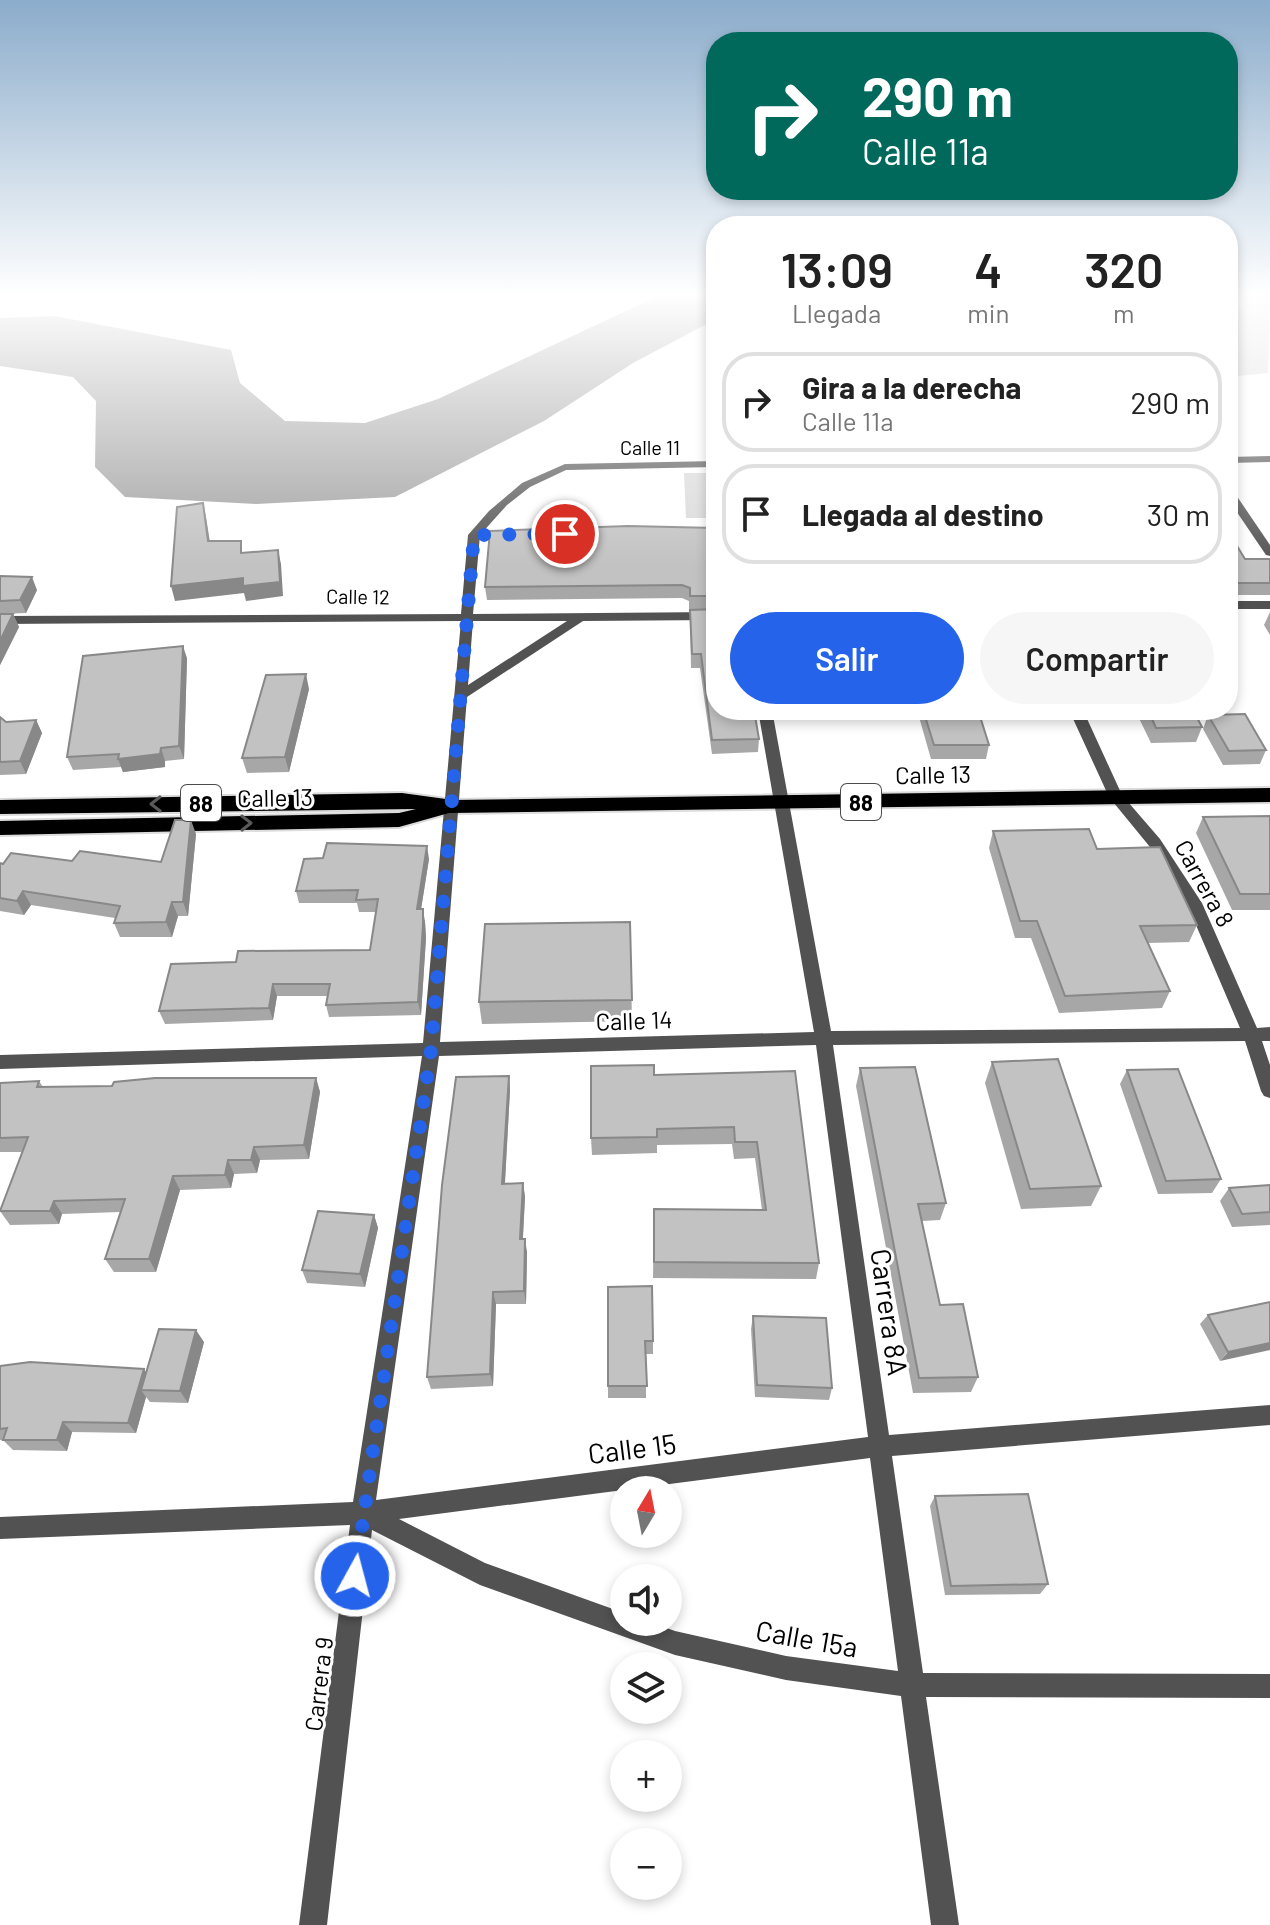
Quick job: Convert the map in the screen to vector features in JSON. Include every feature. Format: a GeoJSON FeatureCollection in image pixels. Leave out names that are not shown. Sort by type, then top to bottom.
{"type":"FeatureCollection","features":[{"type":"Feature","properties":{"kind":"highway","name":"Calle 13"},"geometry":{"type":"LineString","coordinates":[[0,807],[402,800],[453,807],[1270,795]]}},
{"type":"Feature","properties":{"kind":"highway","name":"Calle 13"},"geometry":{"type":"LineString","coordinates":[[0,828],[399,820],[453,807]]}},
{"type":"Feature","properties":{"kind":"street"},"geometry":{"type":"LineString","coordinates":[[1238,460],[1270,459]]}},
{"type":"Feature","properties":{"kind":"street","name":"Calle 11"},"geometry":{"type":"LineString","coordinates":[[585,465],[706,464]]}},
{"type":"Feature","properties":{"kind":"street","name":"Carrera 9"},"geometry":{"type":"LineString","coordinates":[[313,1925],[363,1513],[431,1050],[467,618],[482,534],[494,508],[547,472],[585,465]]}},
{"type":"Feature","properties":{"kind":"street"},"geometry":{"type":"LineString","coordinates":[[1238,506],[1270,553]]}},
{"type":"Feature","properties":{"kind":"street"},"geometry":{"type":"LineString","coordinates":[[1238,605],[1270,605]]}},
{"type":"Feature","properties":{"kind":"street","name":"Calle 12"},"geometry":{"type":"LineString","coordinates":[[0,620],[195,614],[467,618],[706,616]]}},
{"type":"Feature","properties":{"kind":"street"},"geometry":{"type":"LineString","coordinates":[[461,695],[580,618]]}},
{"type":"Feature","properties":{"kind":"street","name":"Carrera 8A"},"geometry":{"type":"LineString","coordinates":[[767,720],[824,1038],[945,1925]]}},
{"type":"Feature","properties":{"kind":"street","name":"Carrera 8"},"geometry":{"type":"LineString","coordinates":[[1081,720],[1116,797],[1155,843],[1194,903],[1251,1034],[1270,1091]]}},
{"type":"Feature","properties":{"kind":"street","name":"Calle 14"},"geometry":{"type":"LineString","coordinates":[[0,1062],[824,1038],[1270,1034]]}},
{"type":"Feature","properties":{"kind":"street","name":"Calle 15"},"geometry":{"type":"LineString","coordinates":[[0,1528],[363,1513],[880,1446],[1270,1415]]}},
{"type":"Feature","properties":{"kind":"street","name":"Calle 15a"},"geometry":{"type":"LineString","coordinates":[[363,1513],[480,1573],[675,1643],[786,1668],[913,1685],[1270,1686]]}},
{"type":"Feature","properties":{"kind":"shaded area"},"geometry":{"type":"Polygon","coordinates":[[[81,386],[243,386],[285,421],[365,423],[438,399],[466,386],[598,386],[544,421],[395,497],[256,504],[125,497],[95,467],[96,401],[81,386]]]}},
{"type":"Feature","properties":{"kind":"shaded area"},"geometry":{"type":"Polygon","coordinates":[[[684,473],[706,473],[706,518],[686,518],[684,473]]]}},
{"type":"Feature","properties":{"kind":"building"},"geometry":{"type":"Polygon","coordinates":[[[203,503],[208,541],[241,541],[241,553],[278,550],[280,582],[243,586],[243,578],[171,586],[177,507],[203,503]]]}},
{"type":"Feature","properties":{"kind":"building"},"geometry":{"type":"Polygon","coordinates":[[[628,526],[706,528],[706,596],[690,596],[690,588],[682,585],[485,587],[490,531],[628,526]]]}},
{"type":"Feature","properties":{"kind":"building"},"geometry":{"type":"Polygon","coordinates":[[[1238,548],[1245,559],[1270,559],[1270,583],[1238,583],[1238,548]]]}},
{"type":"Feature","properties":{"kind":"building"},"geometry":{"type":"Polygon","coordinates":[[[0,576],[32,577],[20,600],[0,601],[0,576]]]}},
{"type":"Feature","properties":{"kind":"building"},"geometry":{"type":"Polygon","coordinates":[[[706,609],[706,693],[701,654],[692,654],[690,610],[706,609]]]}},
{"type":"Feature","properties":{"kind":"building"},"geometry":{"type":"Polygon","coordinates":[[[0,614],[13,614],[0,641],[0,614]]]}},
{"type":"Feature","properties":{"kind":"building"},"geometry":{"type":"Polygon","coordinates":[[[183,646],[179,746],[161,748],[160,754],[118,759],[119,754],[67,757],[83,656],[183,646]]]}},
{"type":"Feature","properties":{"kind":"building"},"geometry":{"type":"Polygon","coordinates":[[[306,674],[285,757],[242,758],[266,675],[306,674]]]}},
{"type":"Feature","properties":{"kind":"building"},"geometry":{"type":"Polygon","coordinates":[[[1238,714],[1245,714],[1266,750],[1229,751],[1211,720],[1238,720],[1238,714]]]}},
{"type":"Feature","properties":{"kind":"building"},"geometry":{"type":"Polygon","coordinates":[[[0,717],[6,722],[36,720],[20,761],[0,762],[0,717]]]}},
{"type":"Feature","properties":{"kind":"building"},"geometry":{"type":"Polygon","coordinates":[[[709,720],[756,720],[759,739],[712,740],[709,720]]]}},
{"type":"Feature","properties":{"kind":"building"},"geometry":{"type":"Polygon","coordinates":[[[926,720],[981,720],[989,745],[934,745],[926,720]]]}},
{"type":"Feature","properties":{"kind":"building"},"geometry":{"type":"Polygon","coordinates":[[[1152,720],[1198,720],[1202,727],[1156,728],[1152,720]]]}},
{"type":"Feature","properties":{"kind":"building"},"geometry":{"type":"Polygon","coordinates":[[[1270,816],[1270,894],[1240,894],[1203,817],[1270,816]]]}},
{"type":"Feature","properties":{"kind":"building"},"geometry":{"type":"Polygon","coordinates":[[[175,820],[191,820],[183,902],[172,902],[166,922],[114,923],[120,906],[23,891],[17,901],[0,898],[0,863],[3,864],[11,853],[72,861],[80,851],[161,862],[175,820]]]}},
{"type":"Feature","properties":{"kind":"building"},"geometry":{"type":"Polygon","coordinates":[[[1089,829],[1097,849],[1160,847],[1197,925],[1140,926],[1170,991],[1065,996],[1037,921],[1020,921],[993,831],[1089,829]]]}},
{"type":"Feature","properties":{"kind":"building"},"geometry":{"type":"Polygon","coordinates":[[[327,843],[427,846],[417,909],[423,909],[418,1002],[326,1005],[330,984],[273,984],[269,1008],[159,1011],[171,964],[236,962],[238,951],[370,950],[378,899],[356,900],[358,890],[296,891],[304,859],[323,858],[327,843]]]}},
{"type":"Feature","properties":{"kind":"building"},"geometry":{"type":"Polygon","coordinates":[[[630,922],[632,1000],[479,1002],[485,924],[630,922]]]}},
{"type":"Feature","properties":{"kind":"building"},"geometry":{"type":"Polygon","coordinates":[[[1058,1059],[1101,1186],[1030,1189],[992,1062],[1058,1059]]]}},
{"type":"Feature","properties":{"kind":"building"},"geometry":{"type":"Polygon","coordinates":[[[654,1065],[654,1075],[795,1071],[819,1263],[654,1262],[654,1209],[766,1210],[757,1142],[735,1142],[734,1127],[657,1129],[657,1137],[591,1138],[591,1066],[654,1065]]]}},
{"type":"Feature","properties":{"kind":"building"},"geometry":{"type":"Polygon","coordinates":[[[915,1067],[946,1203],[918,1204],[940,1305],[963,1304],[978,1377],[919,1378],[860,1068],[915,1067]]]}},
{"type":"Feature","properties":{"kind":"building"},"geometry":{"type":"Polygon","coordinates":[[[1178,1069],[1221,1179],[1166,1181],[1127,1070],[1178,1069]]]}},
{"type":"Feature","properties":{"kind":"building"},"geometry":{"type":"Polygon","coordinates":[[[509,1076],[502,1184],[523,1183],[520,1239],[525,1239],[524,1291],[493,1292],[490,1374],[427,1377],[442,1185],[456,1077],[509,1076]]]}},
{"type":"Feature","properties":{"kind":"building"},"geometry":{"type":"Polygon","coordinates":[[[155,1078],[316,1078],[304,1145],[254,1147],[251,1160],[228,1160],[225,1175],[173,1176],[149,1259],[105,1259],[125,1199],[54,1201],[50,1211],[0,1211],[28,1137],[0,1138],[0,1083],[39,1081],[37,1087],[112,1086],[114,1082],[155,1078]]]}},
{"type":"Feature","properties":{"kind":"building"},"geometry":{"type":"Polygon","coordinates":[[[1270,1185],[1270,1212],[1242,1214],[1229,1188],[1270,1185]]]}},
{"type":"Feature","properties":{"kind":"building"},"geometry":{"type":"Polygon","coordinates":[[[318,1211],[374,1215],[360,1274],[302,1270],[318,1211]]]}},
{"type":"Feature","properties":{"kind":"building"},"geometry":{"type":"Polygon","coordinates":[[[652,1286],[653,1341],[645,1341],[647,1386],[608,1386],[608,1287],[652,1286]]]}},
{"type":"Feature","properties":{"kind":"building"},"geometry":{"type":"Polygon","coordinates":[[[1270,1302],[1270,1343],[1228,1352],[1208,1315],[1270,1302]]]}},
{"type":"Feature","properties":{"kind":"building"},"geometry":{"type":"Polygon","coordinates":[[[753,1316],[826,1318],[832,1388],[757,1385],[753,1316]]]}},
{"type":"Feature","properties":{"kind":"building"},"geometry":{"type":"Polygon","coordinates":[[[159,1329],[196,1330],[180,1391],[141,1390],[159,1329]]]}},
{"type":"Feature","properties":{"kind":"building"},"geometry":{"type":"Polygon","coordinates":[[[30,1362],[144,1369],[128,1423],[63,1422],[57,1440],[3,1440],[7,1428],[0,1429],[0,1366],[30,1362]]]}},
{"type":"Feature","properties":{"kind":"building"},"geometry":{"type":"Polygon","coordinates":[[[1028,1494],[1048,1584],[951,1586],[935,1496],[1028,1494]]]}},
{"type":"Feature","properties":{"kind":"route"},"geometry":{"type":"LineString","coordinates":[[355,1576],[431,1050],[474,535],[565,534]]}}]}
